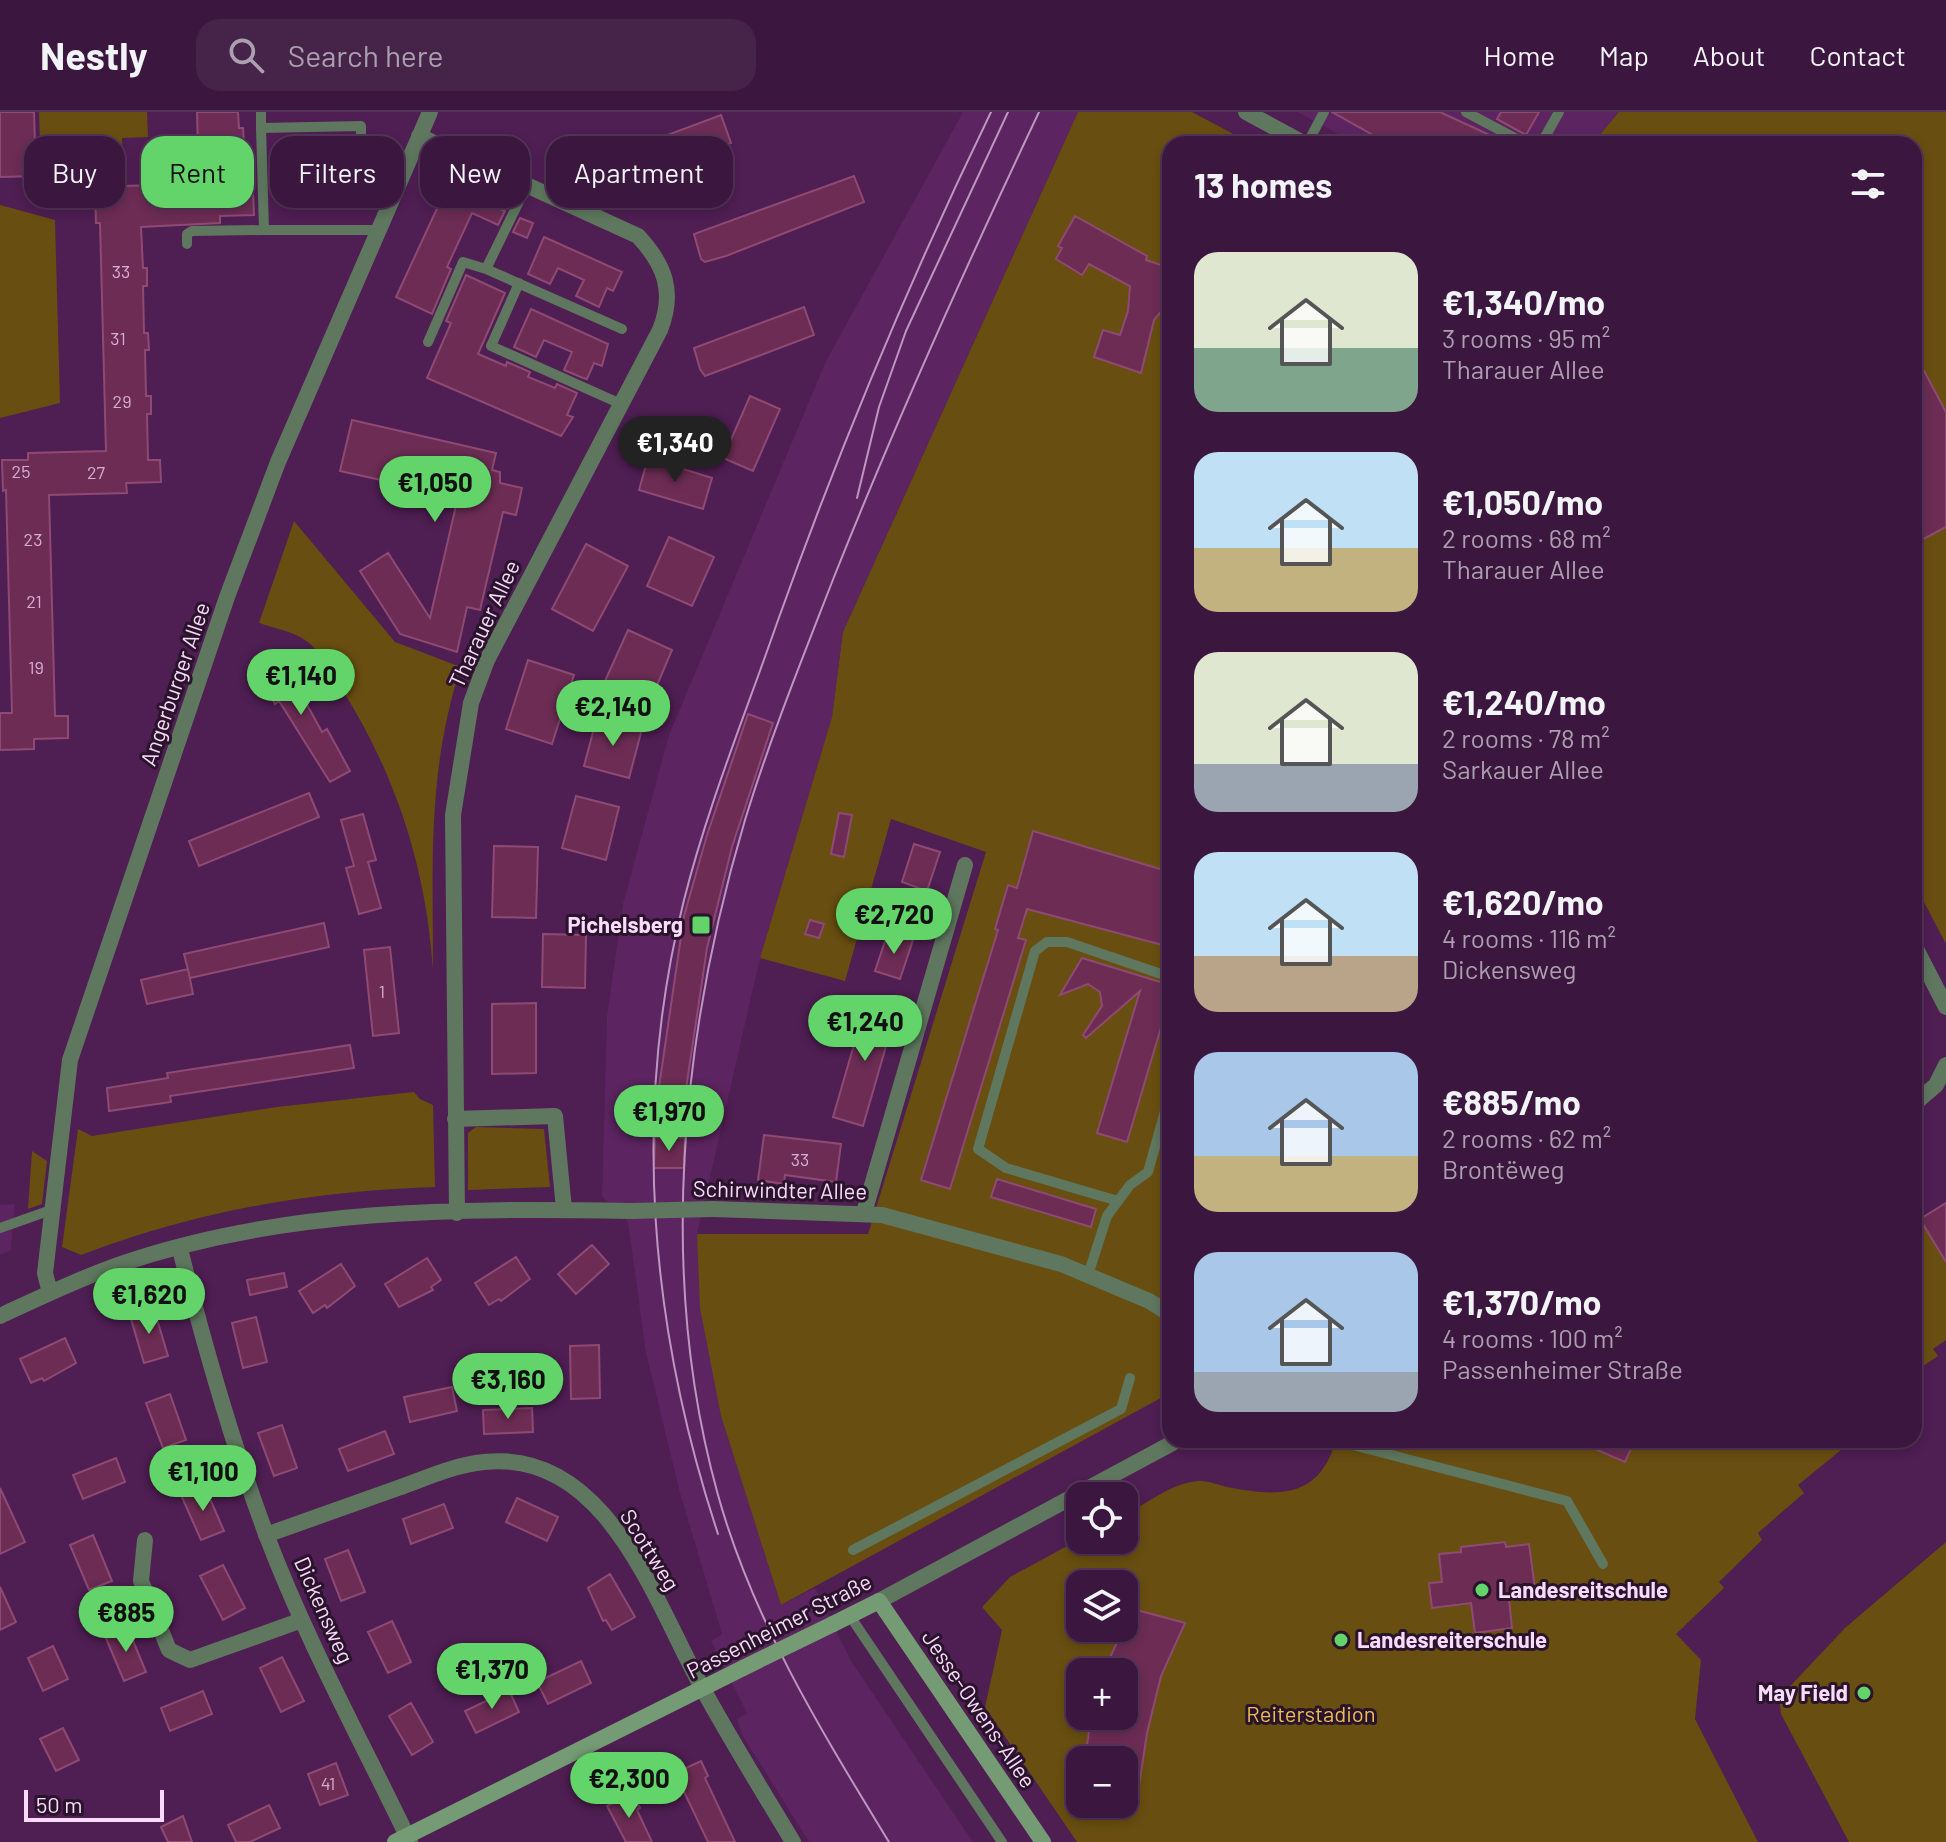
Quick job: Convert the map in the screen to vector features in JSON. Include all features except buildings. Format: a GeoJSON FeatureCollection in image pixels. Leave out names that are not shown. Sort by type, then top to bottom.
{"type":"FeatureCollection","features":[{"type":"Feature","properties":{"kind":"street","name":"Angerburger Allee"},"geometry":{"type":"LineString","coordinates":[[50,1293],[45,1273],[70,1060],[227,597],[278,462],[376,230],[430,112]]}},
{"type":"Feature","properties":{"kind":"street"},"geometry":{"type":"LineString","coordinates":[[1246,112],[1291,136]]}},
{"type":"Feature","properties":{"kind":"street","name":"Tharauer Allee"},"geometry":{"type":"LineString","coordinates":[[457,1213],[453,815],[471,703],[487,660],[666,314],[665,275],[655,255],[638,236],[530,184]]}},
{"type":"Feature","properties":{"kind":"street"},"geometry":{"type":"LineString","coordinates":[[864,1213],[965,865]]}},
{"type":"Feature","properties":{"kind":"street"},"geometry":{"type":"LineString","coordinates":[[1922,960],[1946,1007]]}},
{"type":"Feature","properties":{"kind":"street"},"geometry":{"type":"LineString","coordinates":[[1922,1097],[1936,1085],[1946,1067]]}},
{"type":"Feature","properties":{"kind":"street"},"geometry":{"type":"LineString","coordinates":[[455,1119],[555,1116],[564,1209]]}},
{"type":"Feature","properties":{"kind":"street","name":"Schirwindter Allee"},"geometry":{"type":"LineString","coordinates":[[0,1316],[119,1265],[308,1221],[364,1214],[564,1209],[864,1213],[993,1243],[1088,1275],[1162,1310]]}},
{"type":"Feature","properties":{"kind":"street","name":"Dickensweg"},"geometry":{"type":"LineString","coordinates":[[180,1249],[221,1407],[266,1535],[404,1840]]}},
{"type":"Feature","properties":{"kind":"street","name":"Passenheimer Straße"},"geometry":{"type":"LineString","coordinates":[[404,1840],[850,1616],[1163,1448]]}},
{"type":"Feature","properties":{"kind":"street","name":"Scottweg"},"geometry":{"type":"LineString","coordinates":[[266,1535],[458,1467],[507,1462],[549,1471],[590,1501],[614,1526],[640,1568],[702,1689],[793,1842]]}},
{"type":"Feature","properties":{"kind":"street"},"geometry":{"type":"LineString","coordinates":[[145,1540],[141,1581],[169,1650],[179,1657],[190,1660],[302,1620]]}},
{"type":"Feature","properties":{"kind":"street","name":"Jesse-Owens-Allee"},"geometry":{"type":"LineString","coordinates":[[879,1601],[1043,1842]]}},
{"type":"Feature","properties":{"kind":"lane"},"geometry":{"type":"LineString","coordinates":[[261,112],[264,230]]}},
{"type":"Feature","properties":{"kind":"lane"},"geometry":{"type":"LineString","coordinates":[[1310,136],[1324,112]]}},
{"type":"Feature","properties":{"kind":"lane"},"geometry":{"type":"LineString","coordinates":[[1466,112],[1511,136]]}},
{"type":"Feature","properties":{"kind":"lane"},"geometry":{"type":"LineString","coordinates":[[1546,136],[1559,112]]}},
{"type":"Feature","properties":{"kind":"lane"},"geometry":{"type":"LineString","coordinates":[[261,128],[361,126],[361,136]]}},
{"type":"Feature","properties":{"kind":"lane"},"geometry":{"type":"LineString","coordinates":[[404,156],[410,156]]}},
{"type":"Feature","properties":{"kind":"lane"},"geometry":{"type":"LineString","coordinates":[[486,269],[516,208]]}},
{"type":"Feature","properties":{"kind":"lane"},"geometry":{"type":"LineString","coordinates":[[187,244],[187,234],[192,231],[376,230]]}},
{"type":"Feature","properties":{"kind":"lane"},"geometry":{"type":"LineString","coordinates":[[428,342],[463,262],[486,269],[622,329]]}},
{"type":"Feature","properties":{"kind":"lane"},"geometry":{"type":"LineString","coordinates":[[519,283],[491,346],[621,404]]}},
{"type":"Feature","properties":{"kind":"lane"},"geometry":{"type":"LineString","coordinates":[[1118,1201],[1006,1168],[978,1149],[1035,951],[1047,942],[1067,942],[1162,974]]}},
{"type":"Feature","properties":{"kind":"lane"},"geometry":{"type":"LineString","coordinates":[[1088,1275],[1107,1216],[1130,1185],[1148,1172],[1162,1122]]}},
{"type":"Feature","properties":{"kind":"lane"},"geometry":{"type":"LineString","coordinates":[[0,1228],[51,1210]]}},
{"type":"Feature","properties":{"kind":"lane"},"geometry":{"type":"LineString","coordinates":[[853,1550],[1121,1409],[1130,1378]]}},
{"type":"Feature","properties":{"kind":"lane"},"geometry":{"type":"LineString","coordinates":[[1365,1448],[1567,1501],[1603,1564]]}},
{"type":"Feature","properties":{"kind":"lane"},"geometry":{"type":"LineString","coordinates":[[850,1616],[1002,1842]]}},
{"type":"Feature","properties":{"kind":"shaded area"},"geometry":{"type":"Polygon","coordinates":[[[963,112],[1078,112],[843,632],[832,717],[760,958],[697,1234],[721,1416],[781,1605],[815,1588],[851,1661],[973,1842],[809,1842],[741,1733],[737,1719],[747,1713],[711,1641],[722,1634],[680,1493],[646,1353],[628,1222],[602,1196],[607,1016],[623,904],[669,735],[826,361],[963,112]]]}},
{"type":"Feature","properties":{"kind":"shaded area"},"geometry":{"type":"Polygon","coordinates":[[[1297,112],[1619,112],[1599,136],[1342,136],[1297,112]]]}},
{"type":"Feature","properties":{"kind":"shaded area"},"geometry":{"type":"Polygon","coordinates":[[[15,1204],[11,1250],[0,1255],[0,1205],[15,1204]]]}},
{"type":"Feature","properties":{"kind":"green space"},"geometry":{"type":"Polygon","coordinates":[[[39,112],[147,112],[148,136],[40,136],[39,112]]]}},
{"type":"Feature","properties":{"kind":"green space"},"geometry":{"type":"Polygon","coordinates":[[[1078,112],[1192,112],[1237,136],[1162,136],[1162,1397],[781,1605],[721,1416],[700,1308],[697,1234],[868,1234],[986,852],[891,819],[845,981],[760,958],[832,717],[843,632],[1078,112]]]}},
{"type":"Feature","properties":{"kind":"green space"},"geometry":{"type":"Polygon","coordinates":[[[1619,112],[1946,112],[1946,944],[1922,898],[1922,136],[1599,136],[1619,112]]]}},
{"type":"Feature","properties":{"kind":"green space"},"geometry":{"type":"Polygon","coordinates":[[[0,205],[55,220],[60,403],[0,418],[0,205]]]}},
{"type":"Feature","properties":{"kind":"green space"},"geometry":{"type":"Polygon","coordinates":[[[294,521],[395,642],[461,667],[450,705],[437,780],[433,855],[433,970],[415,857],[376,750],[314,648],[294,634],[259,623],[294,521]]]}},
{"type":"Feature","properties":{"kind":"green space"},"geometry":{"type":"Polygon","coordinates":[[[414,1092],[433,1105],[435,1187],[344,1193],[255,1206],[168,1226],[81,1255],[62,1247],[78,1129],[92,1136],[277,1107],[414,1092]]]}},
{"type":"Feature","properties":{"kind":"green space"},"geometry":{"type":"Polygon","coordinates":[[[476,1127],[544,1129],[550,1187],[468,1190],[468,1133],[476,1127]]]}},
{"type":"Feature","properties":{"kind":"green space"},"geometry":{"type":"Polygon","coordinates":[[[32,1151],[47,1161],[42,1204],[28,1209],[32,1151]]]}},
{"type":"Feature","properties":{"kind":"green space"},"geometry":{"type":"Polygon","coordinates":[[[1922,1222],[1946,1262],[1946,1340],[1933,1349],[1938,1356],[1922,1367],[1922,1222]]]}},
{"type":"Feature","properties":{"kind":"green space","name":"Landesreiterschule"},"geometry":{"type":"Polygon","coordinates":[[[1333,1448],[1844,1448],[1798,1485],[1804,1493],[1758,1533],[1762,1540],[1719,1582],[1724,1588],[1676,1634],[1701,1660],[1695,1719],[1758,1842],[1077,1842],[985,1707],[1002,1630],[982,1607],[1010,1577],[1066,1547],[1066,1554],[1138,1554],[1138,1507],[1174,1487],[1200,1481],[1246,1490],[1280,1492],[1308,1483],[1319,1474],[1333,1448]]]}},
{"type":"Feature","properties":{"kind":"green space","name":"May Field"},"geometry":{"type":"Polygon","coordinates":[[[1946,1542],[1946,1842],[1849,1842],[1781,1714],[1779,1698],[1845,1628],[1946,1542]]]}},
{"type":"Feature","properties":{"kind":"tram line"},"geometry":{"type":"LineString","coordinates":[[718,1534],[695,1456],[663,1299],[656,1219],[654,1139],[657,1059],[667,979],[684,900],[704,830],[801,558],[904,301],[991,112]]}},
{"type":"Feature","properties":{"kind":"tram line"},"geometry":{"type":"LineString","coordinates":[[857,498],[879,407],[906,331],[1008,112]]}},
{"type":"Feature","properties":{"kind":"tram line"},"geometry":{"type":"LineString","coordinates":[[889,1842],[815,1717],[770,1631],[750,1587],[718,1495],[699,1412],[687,1328],[683,1242],[685,1156],[692,1071],[705,986],[723,902],[745,820],[787,698],[882,459],[1039,112]]}},
{"type":"Feature","properties":{"kind":"place","name":"Pichelsberg"},"geometry":{"type":"Point","coordinates":[701,925]}},
{"type":"Feature","properties":{"kind":"place","name":"Landesreitschule"},"geometry":{"type":"Point","coordinates":[1482,1590]}},
{"type":"Feature","properties":{"kind":"place","name":"Landesreiterschule"},"geometry":{"type":"Point","coordinates":[1341,1640]}},
{"type":"Feature","properties":{"kind":"place","name":"May Field"},"geometry":{"type":"Point","coordinates":[1864,1693]}},
{"type":"Feature","properties":{"kind":"park label","name":"Reiterstadion"},"geometry":{"type":"Point","coordinates":[1311,1714]}}]}
